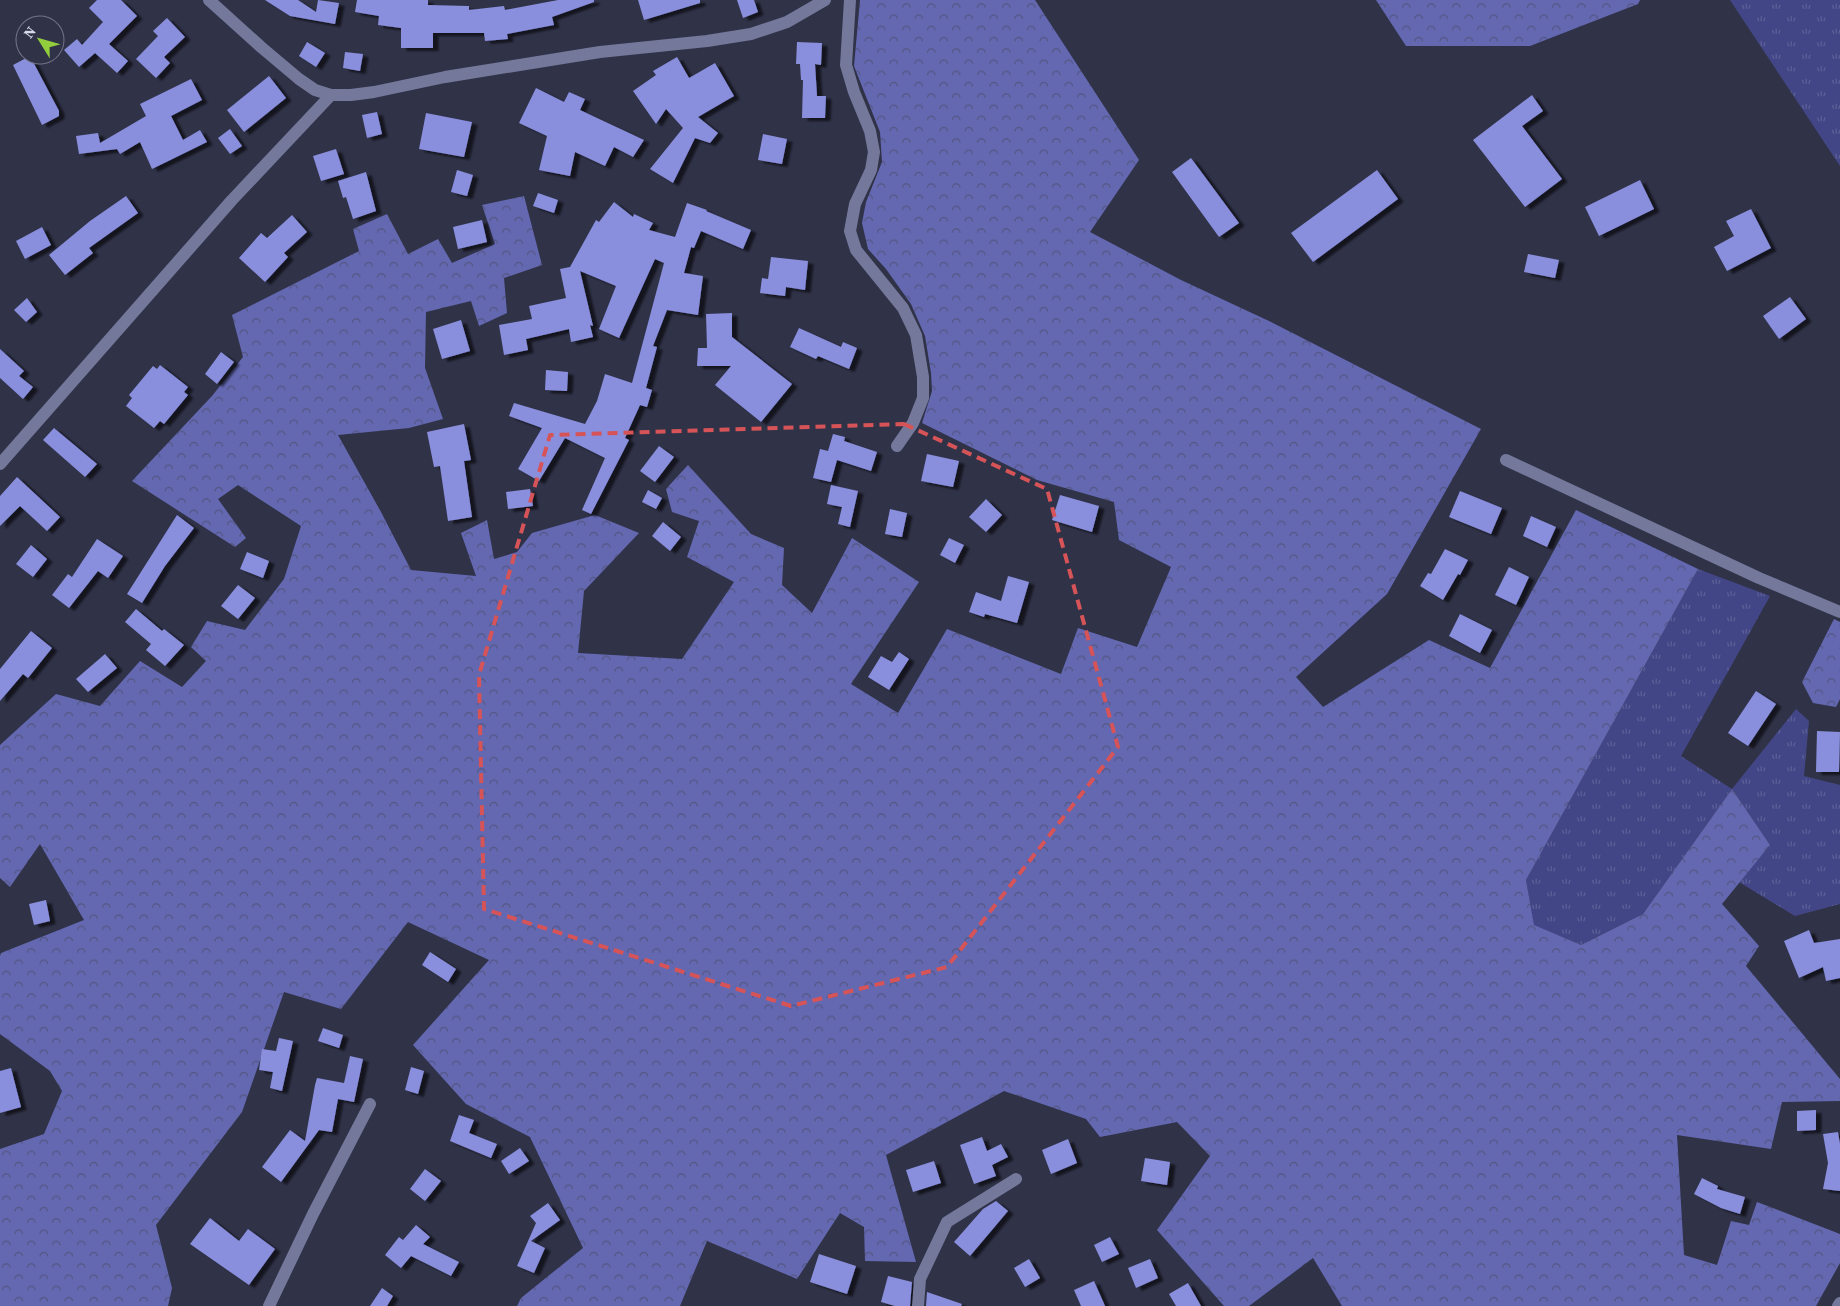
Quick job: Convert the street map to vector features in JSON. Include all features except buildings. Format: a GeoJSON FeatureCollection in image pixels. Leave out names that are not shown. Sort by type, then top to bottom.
{"type":"FeatureCollection","features":[{"type":"Feature","properties":{"kind":"street"},"geometry":{"type":"LineString","coordinates":[[209,0],[298,79],[315,90],[331,95],[374,92],[445,77],[600,52],[707,42],[751,34],[787,22],[825,0]]}},
{"type":"Feature","properties":{"kind":"street"},"geometry":{"type":"LineString","coordinates":[[850,0],[846,65],[854,92],[870,131],[874,152],[870,170],[855,204],[850,231],[856,250],[903,308],[916,334],[923,377],[923,398],[913,423],[897,446]]}},
{"type":"Feature","properties":{"kind":"street"},"geometry":{"type":"LineString","coordinates":[[0,464],[232,200],[331,95]]}},
{"type":"Feature","properties":{"kind":"street"},"geometry":{"type":"LineString","coordinates":[[1506,460],[1733,566],[1840,612]]}},
{"type":"Feature","properties":{"kind":"street"},"geometry":{"type":"LineString","coordinates":[[270,1306],[313,1214],[370,1104]]}},
{"type":"Feature","properties":{"kind":"street"},"geometry":{"type":"LineString","coordinates":[[918,1306],[920,1279],[946,1222],[1016,1178]]}},
{"type":"Feature","properties":{"kind":"highlighted area"},"geometry":{"type":"Polygon","coordinates":[[[904,424],[1047,489],[1118,747],[947,967],[791,1006],[484,909],[479,675],[550,435],[904,424]]]}},
{"type":"Feature","properties":{"kind":"green space"},"geometry":{"type":"Polygon","coordinates":[[[860,0],[1035,0],[1139,160],[1090,232],[1181,280],[1269,321],[1481,429],[1387,594],[1296,677],[1323,707],[1429,640],[1490,668],[1576,510],[1698,569],[1526,880],[1534,925],[1581,945],[1643,914],[1732,789],[1770,845],[1722,904],[1759,946],[1746,966],[1840,1079],[1840,1101],[1782,1102],[1771,1149],[1677,1135],[1684,1255],[1717,1265],[1731,1221],[1749,1225],[1757,1202],[1840,1234],[1840,1263],[1816,1306],[1342,1306],[1313,1258],[1249,1306],[1224,1306],[1157,1230],[1210,1156],[1177,1122],[1100,1137],[1086,1119],[1004,1091],[886,1155],[916,1262],[865,1261],[864,1227],[840,1213],[797,1279],[707,1241],[680,1306],[517,1306],[521,1298],[583,1248],[530,1137],[466,1104],[413,1045],[489,960],[408,922],[341,1009],[284,992],[242,1112],[156,1225],[172,1288],[168,1306],[0,1306],[0,1149],[44,1134],[62,1091],[50,1071],[0,1034],[0,956],[1,953],[84,920],[40,844],[10,887],[0,878],[0,745],[56,694],[100,706],[140,661],[182,687],[206,661],[191,647],[207,621],[245,630],[284,579],[301,526],[238,485],[218,499],[246,538],[235,547],[132,481],[212,396],[243,357],[232,315],[359,251],[353,229],[387,214],[408,254],[438,239],[452,263],[495,244],[482,205],[524,196],[542,265],[504,278],[507,313],[479,326],[471,301],[426,312],[425,368],[443,419],[409,428],[338,435],[411,570],[476,576],[461,533],[487,520],[494,559],[517,552],[532,533],[595,515],[639,533],[584,591],[578,653],[682,659],[734,582],[687,557],[699,521],[672,512],[666,489],[688,465],[751,534],[784,548],[782,585],[812,613],[852,538],[919,582],[851,684],[898,713],[947,629],[1061,674],[1078,628],[1137,647],[1171,567],[1119,540],[1114,502],[1037,480],[922,423],[932,391],[925,336],[911,304],[886,269],[868,249],[862,223],[866,202],[882,162],[880,132],[854,66],[860,0]]]}},
{"type":"Feature","properties":{"kind":"green space"},"geometry":{"type":"Polygon","coordinates":[[[1376,0],[1640,0],[1638,4],[1530,46],[1406,46],[1376,0]]]}},
{"type":"Feature","properties":{"kind":"green space"},"geometry":{"type":"Polygon","coordinates":[[[1730,0],[1840,0],[1840,166],[1730,0]]]}},
{"type":"Feature","properties":{"kind":"green space"},"geometry":{"type":"Polygon","coordinates":[[[1698,569],[1770,596],[1681,756],[1732,789],[1643,914],[1581,945],[1534,926],[1526,880],[1698,569]]]}},
{"type":"Feature","properties":{"kind":"green space"},"geometry":{"type":"Polygon","coordinates":[[[1834,619],[1840,622],[1840,699],[1836,707],[1813,703],[1802,682],[1834,619]]]}},
{"type":"Feature","properties":{"kind":"green space"},"geometry":{"type":"Polygon","coordinates":[[[1796,709],[1809,721],[1804,776],[1840,785],[1840,904],[1795,916],[1739,882],[1770,845],[1732,789],[1796,709]]]}}]}
